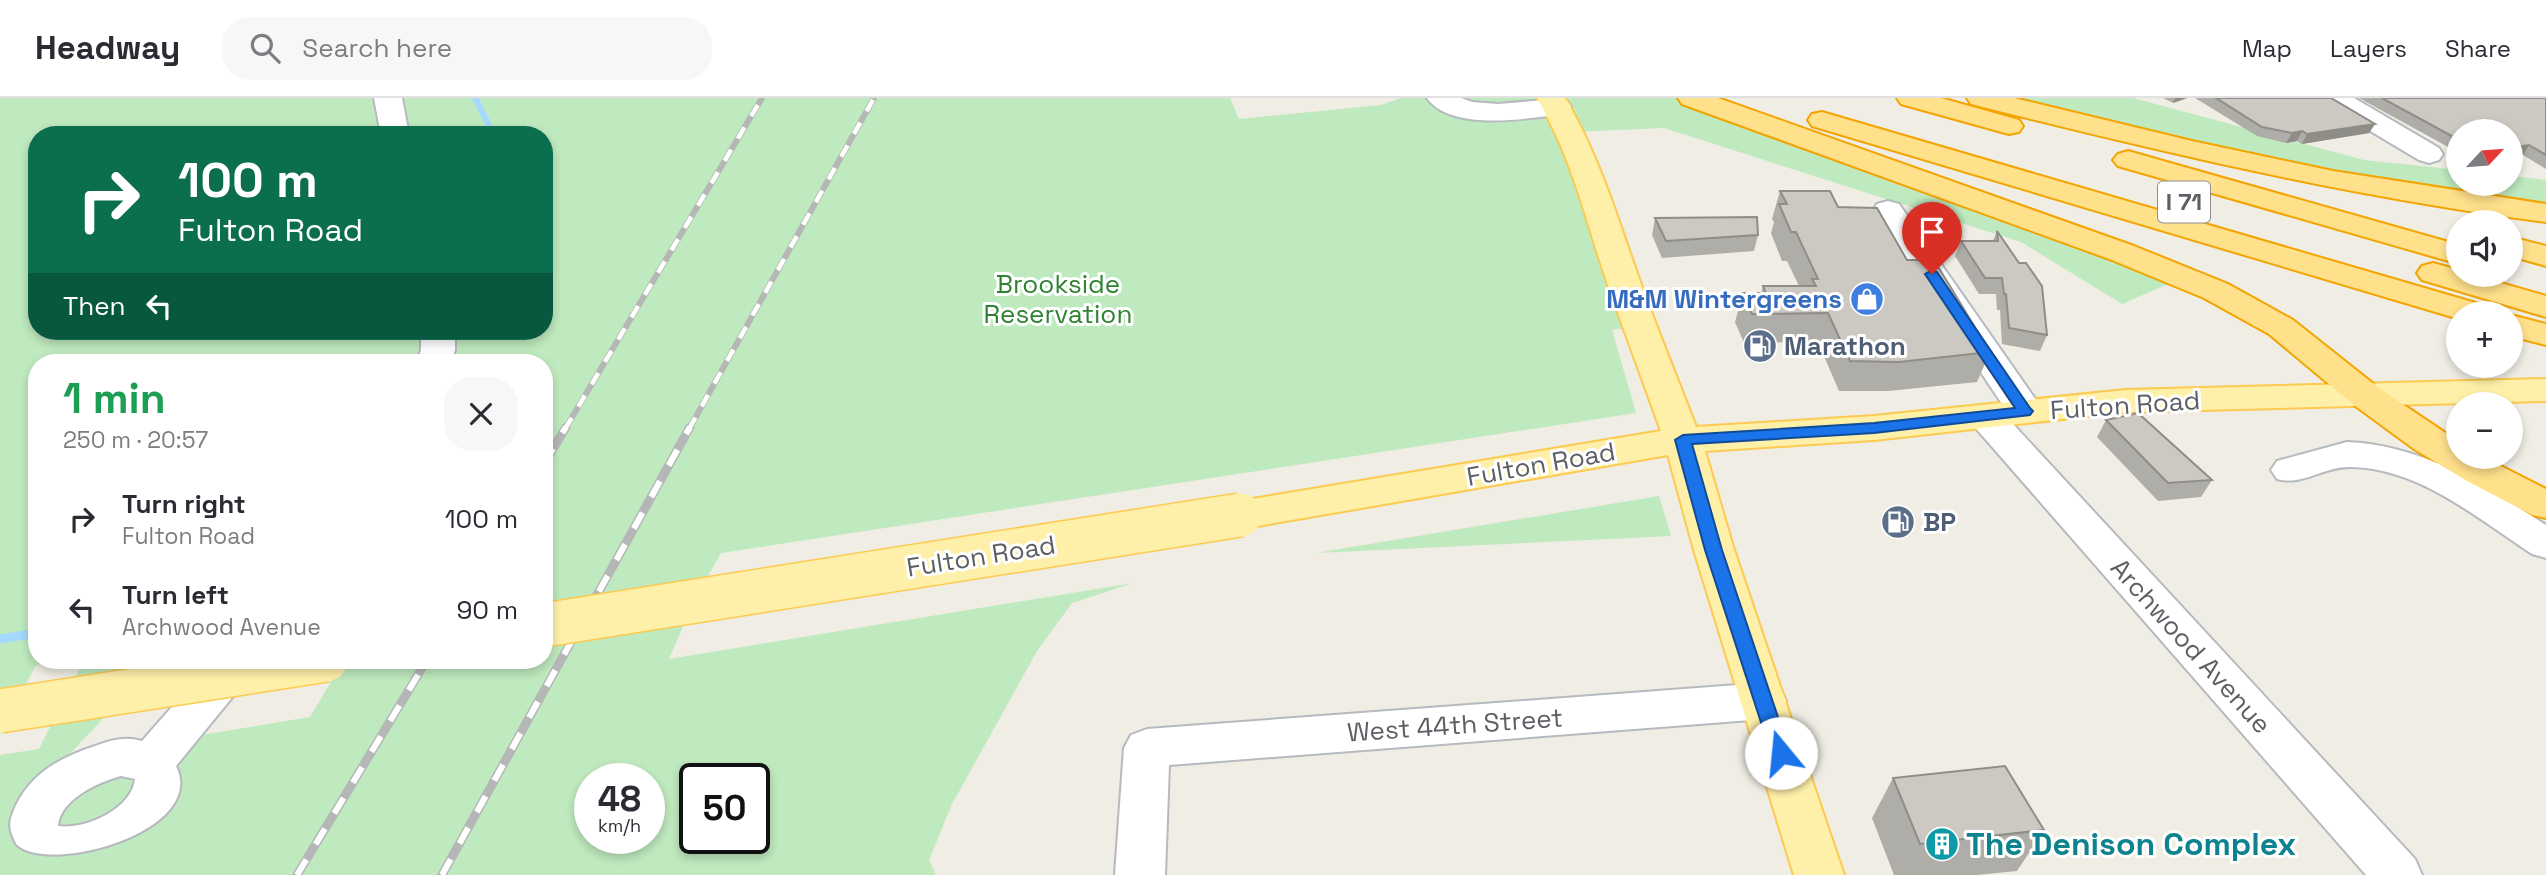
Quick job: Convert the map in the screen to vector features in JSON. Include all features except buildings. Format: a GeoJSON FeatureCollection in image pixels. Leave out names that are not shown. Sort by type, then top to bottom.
{"type":"FeatureCollection","features":[{"type":"Feature","properties":{"kind":"highway"},"geometry":{"type":"LineString","coordinates":[[1692,98],[2123,253],[2247,306],[2281,327],[2367,397],[2459,459],[2546,505]]}},
{"type":"Feature","properties":{"kind":"highway"},"geometry":{"type":"LineString","coordinates":[[1746,98],[2446,305]]}},
{"type":"Feature","properties":{"kind":"highway","name":"I 71"},"geometry":{"type":"LineString","coordinates":[[1822,98],[2546,307]]}},
{"type":"Feature","properties":{"kind":"highway","name":"I 71"},"geometry":{"type":"LineString","coordinates":[[1911,98],[2446,251]]}},
{"type":"Feature","properties":{"kind":"highway"},"geometry":{"type":"LineString","coordinates":[[1974,98],[2446,228]]}},
{"type":"Feature","properties":{"kind":"highway"},"geometry":{"type":"LineString","coordinates":[[1982,98],[2259,165],[2417,195],[2546,213]]}},
{"type":"Feature","properties":{"kind":"highway"},"geometry":{"type":"LineString","coordinates":[[2523,249],[2546,256]]}},
{"type":"Feature","properties":{"kind":"highway"},"geometry":{"type":"LineString","coordinates":[[2523,273],[2546,280]]}},
{"type":"Feature","properties":{"kind":"highway"},"geometry":{"type":"LineString","coordinates":[[2523,328],[2546,335]]}},
{"type":"Feature","properties":{"kind":"main road"},"geometry":{"type":"LineString","coordinates":[[1554,103],[1571,132],[1589,174],[1622,277],[1683,440],[1714,550],[1819,875]]}},
{"type":"Feature","properties":{"kind":"main road","name":"Fulton Road"},"geometry":{"type":"LineString","coordinates":[[553,624],[1240,515],[1683,440],[1874,428],[2125,401],[2367,397],[2539,390]]}},
{"type":"Feature","properties":{"kind":"main road"},"geometry":{"type":"LineString","coordinates":[[0,711],[268,669]]}},
{"type":"Feature","properties":{"kind":"street"},"geometry":{"type":"LineString","coordinates":[[388,98],[393,126]]}},
{"type":"Feature","properties":{"kind":"street"},"geometry":{"type":"LineString","coordinates":[[1441,98],[1464,109],[1494,113],[1554,103]]}},
{"type":"Feature","properties":{"kind":"street"},"geometry":{"type":"LineString","coordinates":[[2335,98],[2429,154]]}},
{"type":"Feature","properties":{"kind":"street","name":"Archwood Avenue"},"geometry":{"type":"LineString","coordinates":[[1888,210],[2006,414],[2397,875]]}},
{"type":"Feature","properties":{"kind":"street"},"geometry":{"type":"LineString","coordinates":[[2290,470],[2346,454],[2375,456],[2403,463],[2444,481],[2546,544]]}},
{"type":"Feature","properties":{"kind":"street"},"geometry":{"type":"LineString","coordinates":[[151,763],[230,669]]}},
{"type":"Feature","properties":{"kind":"street","name":"West 44th Street"},"geometry":{"type":"LineString","coordinates":[[1140,875],[1147,748],[1764,701]]}},
{"type":"Feature","properties":{"kind":"green space","name":"Brookside Reservation"},"geometry":{"type":"Polygon","coordinates":[[[0,98],[1230,98],[1239,119],[1381,105],[1401,98],[1692,98],[2184,277],[2122,304],[2021,242],[1664,128],[1572,132],[1641,327],[1609,330],[1612,330],[1636,413],[721,553],[694,601],[669,659],[1133,583],[1072,603],[1037,651],[952,804],[929,860],[936,875],[0,875],[0,755],[39,749],[79,669],[150,669],[67,757],[310,717],[339,669],[553,669],[553,354],[28,354],[28,669],[34,669],[0,734],[0,98]]]}},
{"type":"Feature","properties":{"kind":"green space"},"geometry":{"type":"Polygon","coordinates":[[[1981,98],[2133,98],[2364,160],[2446,169],[2446,196],[2524,196],[2524,177],[2546,180],[2546,213],[2488,205],[1981,98]]]}},
{"type":"Feature","properties":{"kind":"green space"},"geometry":{"type":"Polygon","coordinates":[[[1659,496],[1671,536],[1316,553],[1659,496]]]}},
{"type":"Feature","properties":{"kind":"waterway"},"geometry":{"type":"LineString","coordinates":[[475,98],[489,126]]}},
{"type":"Feature","properties":{"kind":"waterway"},"geometry":{"type":"LineString","coordinates":[[0,639],[28,634]]}},
{"type":"Feature","properties":{"kind":"railway"},"geometry":{"type":"LineString","coordinates":[[565,429],[762,98]]}},
{"type":"Feature","properties":{"kind":"railway"},"geometry":{"type":"LineString","coordinates":[[689,429],[874,98]]}},
{"type":"Feature","properties":{"kind":"railway"},"geometry":{"type":"LineString","coordinates":[[553,449],[566,427]]}},
{"type":"Feature","properties":{"kind":"railway"},"geometry":{"type":"LineString","coordinates":[[442,875],[690,427]]}},
{"type":"Feature","properties":{"kind":"railway"},"geometry":{"type":"LineString","coordinates":[[297,875],[422,669]]}},
{"type":"Feature","properties":{"kind":"place","name":"M&M Wintergreens"},"geometry":{"type":"Point","coordinates":[1867,299]}},
{"type":"Feature","properties":{"kind":"place","name":"Marathon"},"geometry":{"type":"Point","coordinates":[1760,346]}},
{"type":"Feature","properties":{"kind":"place","name":"BP"},"geometry":{"type":"Point","coordinates":[1898,522]}},
{"type":"Feature","properties":{"kind":"place","name":"The Denison Complex"},"geometry":{"type":"Point","coordinates":[1942,844]}},
{"type":"Feature","properties":{"kind":"route"},"geometry":{"type":"LineString","coordinates":[[1781,753],[1714,550],[1683,440],[1874,428],[2025,411],[1932,274]]}}]}
